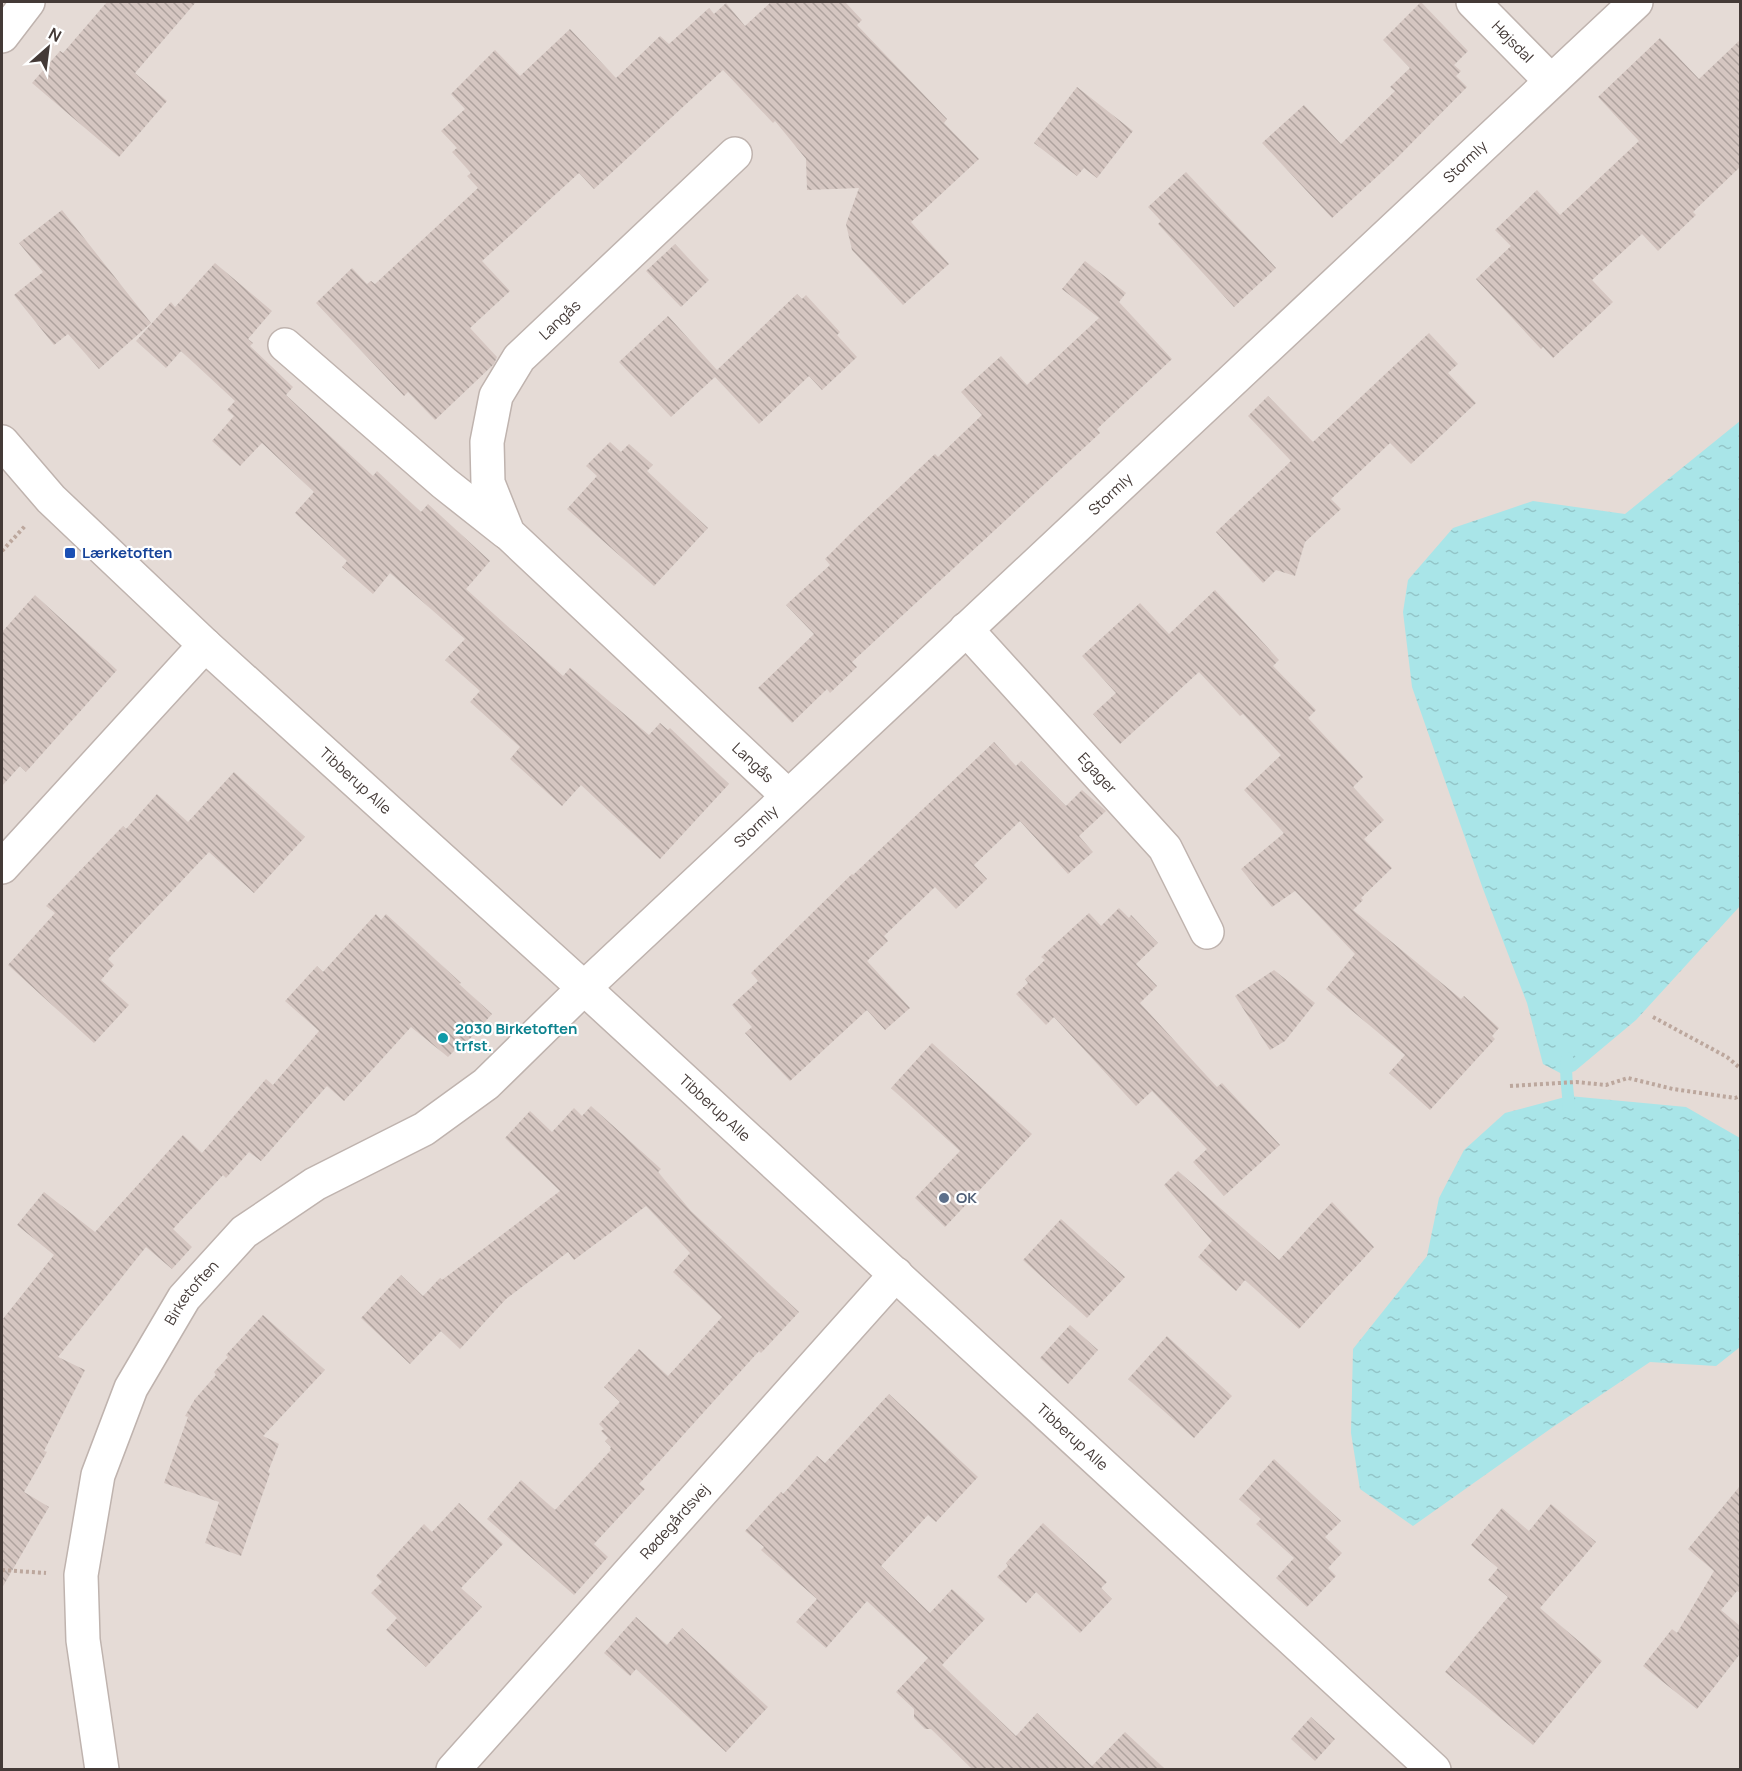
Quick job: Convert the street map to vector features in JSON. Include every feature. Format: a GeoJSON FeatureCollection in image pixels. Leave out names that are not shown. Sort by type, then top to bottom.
{"type":"FeatureCollection","features":[{"type":"Feature","properties":{"kind":"street"},"geometry":{"type":"LineString","coordinates":[[2,36],[28,2]]}},
{"type":"Feature","properties":{"kind":"street","name":"Højsdal"},"geometry":{"type":"LineString","coordinates":[[1473,2],[1551,81]]}},
{"type":"Feature","properties":{"kind":"street","name":"Stormly"},"geometry":{"type":"LineString","coordinates":[[584,988],[1636,2]]}},
{"type":"Feature","properties":{"kind":"street","name":"Langås"},"geometry":{"type":"LineString","coordinates":[[508,533],[488,483],[487,442],[496,396],[519,358],[735,154]]}},
{"type":"Feature","properties":{"kind":"street","name":"Langås"},"geometry":{"type":"LineString","coordinates":[[285,345],[444,483],[508,533],[788,796]]}},
{"type":"Feature","properties":{"kind":"street","name":"Tibberup Alle"},"geometry":{"type":"LineString","coordinates":[[2,442],[51,499],[205,645],[584,988],[1434,1770]]}},
{"type":"Feature","properties":{"kind":"street","name":"Egager"},"geometry":{"type":"LineString","coordinates":[[966,629],[1166,849],[1207,932]]}},
{"type":"Feature","properties":{"kind":"street"},"geometry":{"type":"LineString","coordinates":[[2,867],[205,645]]}},
{"type":"Feature","properties":{"kind":"street","name":"Birketoften"},"geometry":{"type":"LineString","coordinates":[[102,1770],[83,1640],[81,1575],[98,1475],[131,1388],[184,1298],[244,1232],[315,1184],[424,1129],[486,1084],[584,988]]}},
{"type":"Feature","properties":{"kind":"street","name":"Rødegårdsvej"},"geometry":{"type":"LineString","coordinates":[[453,1770],[896,1274]]}},
{"type":"Feature","properties":{"kind":"path"},"geometry":{"type":"LineString","coordinates":[[1653,1017],[1726,1057],[1740,1068]]}},
{"type":"Feature","properties":{"kind":"path"},"geometry":{"type":"LineString","coordinates":[[1510,1086],[1549,1082],[1606,1085],[1628,1078],[1673,1089],[1735,1098],[1740,1096]]}},
{"type":"Feature","properties":{"kind":"shaded area"},"geometry":{"type":"Polygon","coordinates":[[[2,2],[1740,2],[1740,1769],[2,1769],[2,2]]]}},
{"type":"Feature","properties":{"kind":"water"},"geometry":{"type":"Polygon","coordinates":[[[1740,421],[1740,906],[1636,1020],[1575,1071],[1564,1075],[1543,1064],[1527,1003],[1483,889],[1412,687],[1403,612],[1408,580],[1453,528],[1533,501],[1625,514],[1740,421]]]}},
{"type":"Feature","properties":{"kind":"water"},"geometry":{"type":"Polygon","coordinates":[[[1569,1096],[1686,1107],[1740,1138],[1740,1347],[1716,1366],[1650,1362],[1413,1526],[1360,1489],[1351,1433],[1353,1349],[1427,1256],[1439,1198],[1464,1150],[1505,1113],[1569,1096]]]}},
{"type":"Feature","properties":{"kind":"building"},"geometry":{"type":"Polygon","coordinates":[[[107,2],[196,2],[135,73],[167,101],[119,157],[32,83],[60,51],[63,53],[107,2]]]}},
{"type":"Feature","properties":{"kind":"building"},"geometry":{"type":"Polygon","coordinates":[[[771,2],[845,2],[862,20],[857,25],[947,119],[944,123],[979,159],[911,222],[949,264],[903,305],[852,250],[846,224],[859,188],[807,190],[806,159],[775,121],[773,123],[723,70],[594,189],[579,173],[482,261],[510,291],[470,328],[497,357],[494,364],[435,420],[408,392],[404,396],[316,303],[352,268],[367,284],[371,281],[375,284],[478,188],[467,176],[471,173],[452,152],[457,148],[441,131],[465,109],[451,94],[495,50],[520,76],[570,29],[616,78],[660,36],[669,44],[709,8],[714,14],[726,3],[745,26],[771,2]]]}},
{"type":"Feature","properties":{"kind":"building"},"geometry":{"type":"Polygon","coordinates":[[[1421,2],[1468,51],[1454,65],[1461,71],[1456,76],[1467,87],[1395,160],[1332,218],[1262,143],[1304,105],[1341,144],[1395,91],[1390,87],[1410,68],[1383,40],[1421,2]]]}},
{"type":"Feature","properties":{"kind":"building"},"geometry":{"type":"Polygon","coordinates":[[[1660,38],[1699,79],[1740,40],[1740,167],[1693,212],[1696,215],[1658,251],[1642,234],[1592,280],[1613,302],[1553,358],[1543,347],[1541,349],[1476,279],[1511,246],[1495,230],[1537,190],[1560,215],[1639,141],[1598,97],[1660,38]]]}},
{"type":"Feature","properties":{"kind":"building"},"geometry":{"type":"Polygon","coordinates":[[[1077,87],[1133,131],[1097,178],[1084,168],[1077,176],[1034,143],[1077,87]]]}},
{"type":"Feature","properties":{"kind":"building"},"geometry":{"type":"Polygon","coordinates":[[[1186,172],[1276,268],[1234,307],[1158,224],[1161,221],[1148,207],[1186,172]]]}},
{"type":"Feature","properties":{"kind":"building"},"geometry":{"type":"Polygon","coordinates":[[[62,210],[151,323],[99,369],[68,334],[54,345],[14,295],[43,272],[19,243],[62,210]]]}},
{"type":"Feature","properties":{"kind":"building"},"geometry":{"type":"Polygon","coordinates":[[[675,244],[709,280],[681,307],[646,271],[675,244]]]}},
{"type":"Feature","properties":{"kind":"building"},"geometry":{"type":"Polygon","coordinates":[[[1085,261],[1126,293],[1119,302],[1172,359],[1097,429],[1100,433],[852,662],[857,667],[830,693],[827,689],[792,723],[758,688],[814,634],[786,605],[830,565],[825,559],[856,528],[935,454],[938,457],[982,415],[961,392],[1001,356],[1027,385],[1099,318],[1062,289],[1085,261]]]}},
{"type":"Feature","properties":{"kind":"building"},"geometry":{"type":"Polygon","coordinates":[[[215,263],[272,311],[248,339],[253,343],[250,346],[293,387],[286,395],[373,476],[377,471],[421,512],[428,504],[490,561],[466,589],[563,676],[570,668],[649,735],[660,723],[668,730],[670,728],[729,784],[660,859],[581,785],[562,806],[510,759],[520,747],[470,702],[480,691],[445,660],[465,639],[390,573],[373,594],[342,567],[347,561],[295,513],[314,492],[262,443],[240,466],[212,441],[234,416],[227,410],[235,401],[181,351],[166,368],[136,341],[171,302],[175,307],[215,263]]]}},
{"type":"Feature","properties":{"kind":"building"},"geometry":{"type":"Polygon","coordinates":[[[797,294],[802,299],[806,295],[840,332],[837,335],[857,357],[822,390],[809,376],[759,424],[715,377],[671,417],[619,362],[668,316],[717,370],[797,294]]]}},
{"type":"Feature","properties":{"kind":"building"},"geometry":{"type":"Polygon","coordinates":[[[1429,333],[1458,364],[1448,373],[1476,403],[1411,464],[1390,443],[1331,499],[1341,509],[1305,542],[1295,576],[1276,570],[1263,583],[1216,532],[1291,461],[1248,416],[1268,396],[1313,442],[1429,333]]]}},
{"type":"Feature","properties":{"kind":"building"},"geometry":{"type":"Polygon","coordinates":[[[610,442],[621,452],[629,444],[653,465],[647,471],[708,528],[654,586],[567,509],[597,476],[586,466],[610,442]]]}},
{"type":"Feature","properties":{"kind":"building"},"geometry":{"type":"Polygon","coordinates":[[[1215,590],[1279,660],[1273,666],[1316,710],[1308,718],[1363,777],[1353,787],[1384,820],[1364,839],[1392,868],[1361,898],[1363,900],[1353,910],[1461,999],[1464,996],[1499,1028],[1492,1036],[1495,1039],[1430,1110],[1389,1073],[1405,1055],[1326,989],[1355,954],[1295,891],[1272,907],[1241,869],[1284,833],[1244,790],[1281,755],[1199,672],[1120,744],[1093,714],[1116,693],[1082,656],[1140,603],[1169,634],[1215,590]]]}},
{"type":"Feature","properties":{"kind":"building"},"geometry":{"type":"Polygon","coordinates":[[[35,595],[117,670],[26,772],[20,766],[2,786],[2,632],[35,595]]]}},
{"type":"Feature","properties":{"kind":"building"},"geometry":{"type":"Polygon","coordinates":[[[994,742],[1016,766],[1021,761],[1066,806],[1082,790],[1106,811],[1079,836],[1093,852],[1068,874],[1020,821],[974,865],[987,879],[956,909],[935,887],[884,936],[888,941],[867,961],[910,1008],[885,1030],[867,1010],[790,1081],[745,1033],[752,1027],[732,1005],[758,981],[751,973],[852,874],[994,742]]]}},
{"type":"Feature","properties":{"kind":"building"},"geometry":{"type":"Polygon","coordinates":[[[234,772],[305,837],[254,893],[209,852],[108,959],[114,965],[101,980],[129,1005],[94,1043],[8,965],[55,913],[46,906],[123,826],[126,829],[157,794],[188,822],[234,772]]]}},
{"type":"Feature","properties":{"kind":"building"},"geometry":{"type":"Polygon","coordinates":[[[1119,908],[1129,918],[1131,915],[1158,943],[1136,964],[1157,986],[1140,1003],[1217,1087],[1222,1083],[1280,1145],[1224,1196],[1193,1162],[1207,1149],[1152,1091],[1136,1106],[1054,1017],[1046,1025],[1016,994],[1028,983],[1025,979],[1045,960],[1041,957],[1089,913],[1101,926],[1119,908]]]}},
{"type":"Feature","properties":{"kind":"building"},"geometry":{"type":"Polygon","coordinates":[[[376,914],[381,920],[386,914],[492,1014],[466,1043],[464,1041],[448,1057],[411,1027],[344,1101],[327,1086],[261,1161],[249,1152],[226,1178],[223,1175],[173,1229],[192,1247],[172,1269],[146,1247],[58,1357],[85,1370],[44,1451],[47,1452],[24,1492],[49,1507],[2,1588],[2,1320],[54,1255],[17,1225],[44,1192],[95,1232],[183,1135],[202,1153],[266,1079],[273,1085],[319,1031],[285,1001],[317,966],[323,972],[376,914]]]}},
{"type":"Feature","properties":{"kind":"building"},"geometry":{"type":"Polygon","coordinates":[[[1274,970],[1315,1003],[1285,1041],[1270,1050],[1235,996],[1274,970]]]}},
{"type":"Feature","properties":{"kind":"building"},"geometry":{"type":"Polygon","coordinates":[[[932,1043],[1032,1134],[945,1227],[915,1198],[960,1151],[891,1088],[932,1043]]]}},
{"type":"Feature","properties":{"kind":"building"},"geometry":{"type":"Polygon","coordinates":[[[591,1106],[661,1169],[658,1172],[691,1211],[799,1312],[761,1353],[759,1351],[639,1484],[645,1489],[594,1544],[608,1557],[574,1595],[487,1519],[521,1480],[555,1510],[611,1450],[605,1441],[608,1438],[601,1431],[604,1429],[599,1424],[620,1402],[604,1387],[639,1349],[668,1376],[722,1317],[673,1272],[690,1253],[646,1206],[574,1260],[568,1252],[506,1299],[460,1349],[441,1331],[410,1364],[361,1318],[401,1275],[423,1296],[440,1278],[442,1280],[560,1191],[505,1138],[530,1111],[552,1132],[574,1108],[582,1116],[591,1106]]]}},
{"type":"Feature","properties":{"kind":"building"},"geometry":{"type":"Polygon","coordinates":[[[1178,1171],[1279,1260],[1332,1202],[1374,1247],[1299,1329],[1245,1280],[1236,1291],[1198,1257],[1212,1241],[1164,1185],[1178,1171]]]}},
{"type":"Feature","properties":{"kind":"building"},"geometry":{"type":"Polygon","coordinates":[[[1061,1219],[1125,1277],[1087,1318],[1023,1260],[1061,1219]]]}},
{"type":"Feature","properties":{"kind":"building"},"geometry":{"type":"Polygon","coordinates":[[[263,1315],[325,1370],[263,1436],[279,1444],[241,1556],[205,1543],[219,1502],[164,1483],[188,1417],[185,1416],[195,1399],[216,1375],[214,1372],[228,1357],[226,1355],[263,1315]]]}},
{"type":"Feature","properties":{"kind":"building"},"geometry":{"type":"Polygon","coordinates":[[[1070,1325],[1098,1350],[1068,1384],[1040,1358],[1070,1325]]]}},
{"type":"Feature","properties":{"kind":"building"},"geometry":{"type":"Polygon","coordinates":[[[1167,1336],[1232,1396],[1194,1438],[1128,1379],[1167,1336]]]}},
{"type":"Feature","properties":{"kind":"building"},"geometry":{"type":"Polygon","coordinates":[[[889,1394],[978,1477],[936,1522],[928,1515],[881,1566],[930,1613],[952,1589],[985,1619],[942,1665],[1016,1736],[1037,1713],[1092,1766],[1125,1732],[1166,1770],[973,1770],[931,1729],[925,1729],[914,1718],[914,1709],[896,1692],[928,1658],[867,1601],[826,1648],[796,1622],[817,1599],[761,1550],[764,1547],[745,1531],[817,1456],[825,1463],[889,1394]]]}},
{"type":"Feature","properties":{"kind":"building"},"geometry":{"type":"Polygon","coordinates":[[[1274,1459],[1341,1521],[1325,1537],[1342,1553],[1328,1568],[1336,1576],[1307,1607],[1276,1578],[1294,1558],[1256,1524],[1261,1519],[1239,1499],[1274,1459]]]}},
{"type":"Feature","properties":{"kind":"building"},"geometry":{"type":"Polygon","coordinates":[[[1740,1486],[1740,1593],[1737,1591],[1721,1610],[1740,1626],[1740,1654],[1697,1709],[1643,1666],[1672,1629],[1677,1633],[1714,1571],[1688,1549],[1740,1486]]]}},
{"type":"Feature","properties":{"kind":"building"},"geometry":{"type":"Polygon","coordinates":[[[459,1503],[503,1544],[461,1588],[482,1607],[426,1667],[386,1630],[397,1618],[371,1593],[382,1582],[376,1576],[424,1524],[432,1532],[459,1503]]]}},
{"type":"Feature","properties":{"kind":"building"},"geometry":{"type":"Polygon","coordinates":[[[1551,1504],[1596,1542],[1540,1608],[1602,1661],[1533,1745],[1445,1672],[1508,1597],[1488,1580],[1498,1568],[1471,1545],[1502,1508],[1529,1531],[1551,1504]]]}},
{"type":"Feature","properties":{"kind":"building"},"geometry":{"type":"Polygon","coordinates":[[[1043,1523],[1107,1582],[1101,1588],[1112,1599],[1080,1633],[1036,1592],[1026,1603],[997,1577],[1008,1566],[1006,1563],[1043,1523]]]}},
{"type":"Feature","properties":{"kind":"building"},"geometry":{"type":"Polygon","coordinates":[[[636,1617],[667,1645],[682,1628],[768,1707],[726,1752],[636,1669],[630,1676],[604,1653],[636,1617]]]}},
{"type":"Feature","properties":{"kind":"building"},"geometry":{"type":"Polygon","coordinates":[[[1311,1717],[1335,1739],[1315,1761],[1291,1739],[1311,1717]]]}},
{"type":"Feature","properties":{"kind":"waterway"},"geometry":{"type":"LineString","coordinates":[[1567,1058],[1569,1112]]}},
{"type":"Feature","properties":{"kind":"place","name":"Lærketoften"},"geometry":{"type":"Point","coordinates":[70,553]}},
{"type":"Feature","properties":{"kind":"place","name":"2030 Birketoften trfst."},"geometry":{"type":"Point","coordinates":[443,1038]}},
{"type":"Feature","properties":{"kind":"place","name":"OK"},"geometry":{"type":"Point","coordinates":[944,1198]}}]}
